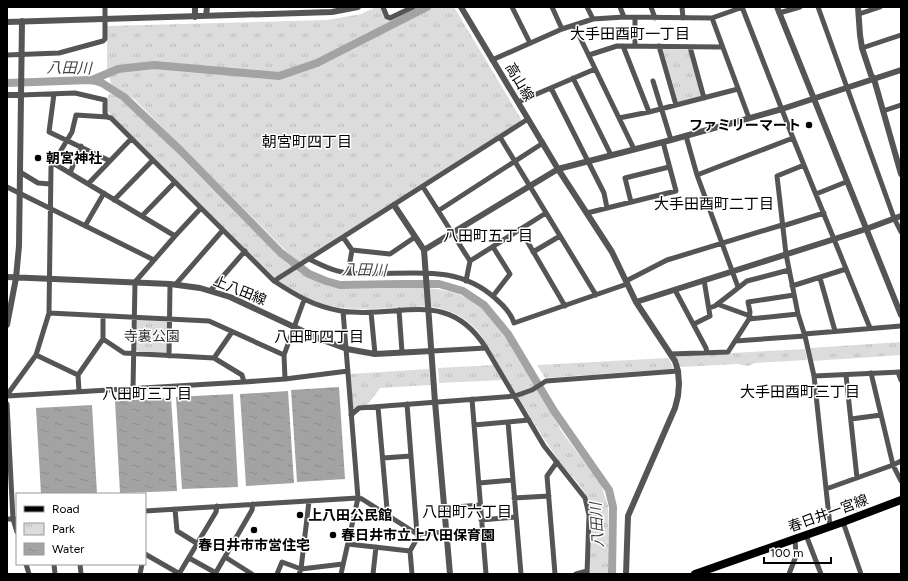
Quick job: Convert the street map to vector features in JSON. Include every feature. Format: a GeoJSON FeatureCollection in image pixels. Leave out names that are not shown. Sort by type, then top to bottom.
{"type":"FeatureCollection","features":[{"type":"Feature","properties":{"kind":"main road","name":"春日井一宮線"},"geometry":{"type":"LineString","coordinates":[[695,574],[901,500]]}},
{"type":"Feature","properties":{"kind":"street"},"geometry":{"type":"LineString","coordinates":[[7,54],[59,53],[103,42],[105,38],[105,7]]}},
{"type":"Feature","properties":{"kind":"street"},"geometry":{"type":"LineString","coordinates":[[195,7],[195,17]]}},
{"type":"Feature","properties":{"kind":"street"},"geometry":{"type":"LineString","coordinates":[[206,16],[207,7]]}},
{"type":"Feature","properties":{"kind":"street"},"geometry":{"type":"LineString","coordinates":[[7,22],[195,17],[294,10],[332,12],[358,7]]}},
{"type":"Feature","properties":{"kind":"street"},"geometry":{"type":"LineString","coordinates":[[383,7],[387,17],[390,18],[413,7]]}},
{"type":"Feature","properties":{"kind":"street","name":"高山線"},"geometry":{"type":"LineString","coordinates":[[461,7],[558,169],[612,252],[636,302],[671,354],[678,371]]}},
{"type":"Feature","properties":{"kind":"street"},"geometry":{"type":"LineString","coordinates":[[512,7],[530,43]]}},
{"type":"Feature","properties":{"kind":"street"},"geometry":{"type":"LineString","coordinates":[[552,7],[562,29]]}},
{"type":"Feature","properties":{"kind":"street"},"geometry":{"type":"LineString","coordinates":[[587,7],[593,19]]}},
{"type":"Feature","properties":{"kind":"street"},"geometry":{"type":"LineString","coordinates":[[620,7],[624,17]]}},
{"type":"Feature","properties":{"kind":"street"},"geometry":{"type":"LineString","coordinates":[[651,7],[655,18]]}},
{"type":"Feature","properties":{"kind":"street"},"geometry":{"type":"LineString","coordinates":[[682,7],[683,18]]}},
{"type":"Feature","properties":{"kind":"street"},"geometry":{"type":"LineString","coordinates":[[492,60],[562,29],[593,19],[624,17],[712,18],[742,7],[870,328]]}},
{"type":"Feature","properties":{"kind":"street"},"geometry":{"type":"LineString","coordinates":[[777,7],[846,182],[901,315]]}},
{"type":"Feature","properties":{"kind":"street"},"geometry":{"type":"LineString","coordinates":[[780,14],[800,7]]}},
{"type":"Feature","properties":{"kind":"street"},"geometry":{"type":"LineString","coordinates":[[818,7],[894,218],[901,232]]}},
{"type":"Feature","properties":{"kind":"street"},"geometry":{"type":"LineString","coordinates":[[858,7],[862,48],[871,75],[874,79],[901,174]]}},
{"type":"Feature","properties":{"kind":"street"},"geometry":{"type":"LineString","coordinates":[[859,14],[880,7]]}},
{"type":"Feature","properties":{"kind":"street"},"geometry":{"type":"LineString","coordinates":[[635,18],[635,46]]}},
{"type":"Feature","properties":{"kind":"street"},"geometry":{"type":"LineString","coordinates":[[712,18],[749,118]]}},
{"type":"Feature","properties":{"kind":"street"},"geometry":{"type":"LineString","coordinates":[[7,325],[16,278],[19,246],[22,21]]}},
{"type":"Feature","properties":{"kind":"street"},"geometry":{"type":"LineString","coordinates":[[574,25],[634,149]]}},
{"type":"Feature","properties":{"kind":"street"},"geometry":{"type":"LineString","coordinates":[[862,48],[901,36]]}},
{"type":"Feature","properties":{"kind":"street"},"geometry":{"type":"LineString","coordinates":[[589,55],[617,46],[722,47]]}},
{"type":"Feature","properties":{"kind":"street"},"geometry":{"type":"LineString","coordinates":[[623,46],[649,112]]}},
{"type":"Feature","properties":{"kind":"street"},"geometry":{"type":"LineString","coordinates":[[659,46],[676,105]]}},
{"type":"Feature","properties":{"kind":"street"},"geometry":{"type":"LineString","coordinates":[[690,47],[704,98]]}},
{"type":"Feature","properties":{"kind":"street"},"geometry":{"type":"LineString","coordinates":[[518,102],[595,69]]}},
{"type":"Feature","properties":{"kind":"street"},"geometry":{"type":"LineString","coordinates":[[424,250],[558,169],[686,136],[782,109],[901,70]]}},
{"type":"Feature","properties":{"kind":"street"},"geometry":{"type":"LineString","coordinates":[[573,78],[611,155]]}},
{"type":"Feature","properties":{"kind":"street"},"geometry":{"type":"LineString","coordinates":[[653,81],[670,140]]}},
{"type":"Feature","properties":{"kind":"street"},"geometry":{"type":"LineString","coordinates":[[551,88],[604,193],[607,208]]}},
{"type":"Feature","properties":{"kind":"street"},"geometry":{"type":"LineString","coordinates":[[619,118],[649,112],[738,89]]}},
{"type":"Feature","properties":{"kind":"street"},"geometry":{"type":"LineString","coordinates":[[7,95],[21,93],[75,93],[92,96],[105,100],[105,113],[107,117]]}},
{"type":"Feature","properties":{"kind":"street"},"geometry":{"type":"LineString","coordinates":[[54,94],[49,132],[110,161]]}},
{"type":"Feature","properties":{"kind":"street"},"geometry":{"type":"LineString","coordinates":[[883,111],[901,105]]}},
{"type":"Feature","properties":{"kind":"street"},"geometry":{"type":"LineString","coordinates":[[7,395],[36,355],[49,313],[51,167],[72,132],[76,115],[111,118],[274,281],[304,300],[323,307],[343,311],[371,312],[429,310],[444,312],[461,320],[469,326],[486,348],[544,446],[585,498],[589,515],[587,572],[576,574]]}},
{"type":"Feature","properties":{"kind":"street"},"geometry":{"type":"LineString","coordinates":[[274,281],[528,118]]}},
{"type":"Feature","properties":{"kind":"street"},"geometry":{"type":"LineString","coordinates":[[686,136],[697,175],[738,287]]}},
{"type":"Feature","properties":{"kind":"street"},"geometry":{"type":"LineString","coordinates":[[500,137],[596,295]]}},
{"type":"Feature","properties":{"kind":"street"},"geometry":{"type":"LineString","coordinates":[[697,175],[793,138]]}},
{"type":"Feature","properties":{"kind":"street"},"geometry":{"type":"LineString","coordinates":[[88,184],[131,139]]}},
{"type":"Feature","properties":{"kind":"street"},"geometry":{"type":"LineString","coordinates":[[587,213],[676,191],[663,142]]}},
{"type":"Feature","properties":{"kind":"street"},"geometry":{"type":"LineString","coordinates":[[438,211],[543,143]]}},
{"type":"Feature","properties":{"kind":"street"},"geometry":{"type":"LineString","coordinates":[[70,173],[81,146]]}},
{"type":"Feature","properties":{"kind":"street"},"geometry":{"type":"LineString","coordinates":[[114,200],[153,160]]}},
{"type":"Feature","properties":{"kind":"street"},"geometry":{"type":"LineString","coordinates":[[53,163],[175,236]]}},
{"type":"Feature","properties":{"kind":"street"},"geometry":{"type":"LineString","coordinates":[[804,165],[777,176],[786,254],[798,314],[805,335],[814,376],[830,526]]}},
{"type":"Feature","properties":{"kind":"street"},"geometry":{"type":"LineString","coordinates":[[630,202],[625,178],[670,167]]}},
{"type":"Feature","properties":{"kind":"street"},"geometry":{"type":"LineString","coordinates":[[20,172],[38,184],[50,184]]}},
{"type":"Feature","properties":{"kind":"street"},"geometry":{"type":"LineString","coordinates":[[142,216],[175,182]]}},
{"type":"Feature","properties":{"kind":"street"},"geometry":{"type":"LineString","coordinates":[[816,194],[846,182]]}},
{"type":"Feature","properties":{"kind":"street"},"geometry":{"type":"LineString","coordinates":[[7,187],[154,260]]}},
{"type":"Feature","properties":{"kind":"street"},"geometry":{"type":"LineString","coordinates":[[422,187],[470,261],[466,281]]}},
{"type":"Feature","properties":{"kind":"street"},"geometry":{"type":"LineString","coordinates":[[85,226],[104,193]]}},
{"type":"Feature","properties":{"kind":"street"},"geometry":{"type":"LineString","coordinates":[[394,205],[424,250],[450,574]]}},
{"type":"Feature","properties":{"kind":"street"},"geometry":{"type":"LineString","coordinates":[[133,389],[135,282],[201,208]]}},
{"type":"Feature","properties":{"kind":"street"},"geometry":{"type":"LineString","coordinates":[[470,261],[546,213]]}},
{"type":"Feature","properties":{"kind":"street"},"geometry":{"type":"LineString","coordinates":[[306,260],[348,273],[426,272],[444,274],[476,285],[493,296],[507,311],[514,323],[596,295],[626,282],[667,260],[824,213]]}},
{"type":"Feature","properties":{"kind":"street"},"geometry":{"type":"LineString","coordinates":[[636,302],[866,229],[901,216]]}},
{"type":"Feature","properties":{"kind":"street"},"geometry":{"type":"LineString","coordinates":[[520,229],[565,306]]}},
{"type":"Feature","properties":{"kind":"street"},"geometry":{"type":"LineString","coordinates":[[169,356],[169,319],[173,284],[223,230]]}},
{"type":"Feature","properties":{"kind":"street"},"geometry":{"type":"LineString","coordinates":[[533,252],[560,236]]}},
{"type":"Feature","properties":{"kind":"street"},"geometry":{"type":"LineString","coordinates":[[343,237],[352,250],[348,273]]}},
{"type":"Feature","properties":{"kind":"street"},"geometry":{"type":"LineString","coordinates":[[352,250],[390,254],[415,238]]}},
{"type":"Feature","properties":{"kind":"street"},"geometry":{"type":"LineString","coordinates":[[493,247],[510,274],[493,296]]}},
{"type":"Feature","properties":{"kind":"street"},"geometry":{"type":"LineString","coordinates":[[211,290],[245,251]]}},
{"type":"Feature","properties":{"kind":"street"},"geometry":{"type":"LineString","coordinates":[[792,286],[846,269]]}},
{"type":"Feature","properties":{"kind":"street"},"geometry":{"type":"LineString","coordinates":[[709,308],[717,304],[747,281],[789,270]]}},
{"type":"Feature","properties":{"kind":"street","name":"上八田線"},"geometry":{"type":"LineString","coordinates":[[7,277],[173,284],[211,290],[230,297],[320,339],[347,349],[375,354],[432,351]]}},
{"type":"Feature","properties":{"kind":"street"},"geometry":{"type":"LineString","coordinates":[[820,278],[835,331]]}},
{"type":"Feature","properties":{"kind":"street"},"geometry":{"type":"LineString","coordinates":[[694,324],[710,316],[704,280]]}},
{"type":"Feature","properties":{"kind":"street"},"geometry":{"type":"LineString","coordinates":[[674,290],[694,324],[708,353]]}},
{"type":"Feature","properties":{"kind":"street"},"geometry":{"type":"LineString","coordinates":[[671,354],[728,352],[749,317],[750,312],[748,302],[794,295]]}},
{"type":"Feature","properties":{"kind":"street"},"geometry":{"type":"LineString","coordinates":[[285,379],[284,355],[304,300]]}},
{"type":"Feature","properties":{"kind":"street"},"geometry":{"type":"LineString","coordinates":[[717,304],[749,317],[798,314]]}},
{"type":"Feature","properties":{"kind":"street"},"geometry":{"type":"LineString","coordinates":[[399,310],[402,352]]}},
{"type":"Feature","properties":{"kind":"street"},"geometry":{"type":"LineString","coordinates":[[341,574],[358,498],[343,311]]}},
{"type":"Feature","properties":{"kind":"street"},"geometry":{"type":"LineString","coordinates":[[371,312],[375,354]]}},
{"type":"Feature","properties":{"kind":"street"},"geometry":{"type":"LineString","coordinates":[[49,313],[209,321],[284,355]]}},
{"type":"Feature","properties":{"kind":"street"},"geometry":{"type":"LineString","coordinates":[[79,392],[78,375],[103,339],[103,316]]}},
{"type":"Feature","properties":{"kind":"street"},"geometry":{"type":"LineString","coordinates":[[735,341],[901,326]]}},
{"type":"Feature","properties":{"kind":"street"},"geometry":{"type":"LineString","coordinates":[[214,358],[232,332]]}},
{"type":"Feature","properties":{"kind":"street"},"geometry":{"type":"LineString","coordinates":[[103,339],[124,353],[214,358],[242,375],[244,382]]}},
{"type":"Feature","properties":{"kind":"street"},"geometry":{"type":"LineString","coordinates":[[432,351],[486,348]]}},
{"type":"Feature","properties":{"kind":"street"},"geometry":{"type":"LineString","coordinates":[[36,355],[78,375]]}},
{"type":"Feature","properties":{"kind":"street"},"geometry":{"type":"LineString","coordinates":[[7,395],[244,382],[285,379],[348,371]]}},
{"type":"Feature","properties":{"kind":"street"},"geometry":{"type":"LineString","coordinates":[[351,415],[359,408],[515,396],[532,390],[546,381],[678,371],[678,390],[674,408],[628,516],[626,574]]}},
{"type":"Feature","properties":{"kind":"street"},"geometry":{"type":"LineString","coordinates":[[814,376],[900,372],[901,380]]}},
{"type":"Feature","properties":{"kind":"street"},"geometry":{"type":"LineString","coordinates":[[871,373],[893,465],[901,480]]}},
{"type":"Feature","properties":{"kind":"street"},"geometry":{"type":"LineString","coordinates":[[846,375],[857,478]]}},
{"type":"Feature","properties":{"kind":"street"},"geometry":{"type":"LineString","coordinates":[[472,399],[486,574]]}},
{"type":"Feature","properties":{"kind":"street"},"geometry":{"type":"LineString","coordinates":[[7,404],[8,446],[15,519],[7,519]]}},
{"type":"Feature","properties":{"kind":"street"},"geometry":{"type":"LineString","coordinates":[[407,404],[418,534],[410,551],[412,574]]}},
{"type":"Feature","properties":{"kind":"street"},"geometry":{"type":"LineString","coordinates":[[378,407],[387,509],[386,513]]}},
{"type":"Feature","properties":{"kind":"street"},"geometry":{"type":"LineString","coordinates":[[851,419],[881,415]]}},
{"type":"Feature","properties":{"kind":"street"},"geometry":{"type":"LineString","coordinates":[[474,425],[529,420]]}},
{"type":"Feature","properties":{"kind":"street"},"geometry":{"type":"LineString","coordinates":[[508,422],[521,574]]}},
{"type":"Feature","properties":{"kind":"street"},"geometry":{"type":"LineString","coordinates":[[383,458],[411,456]]}},
{"type":"Feature","properties":{"kind":"street"},"geometry":{"type":"LineString","coordinates":[[826,489],[901,461]]}},
{"type":"Feature","properties":{"kind":"street"},"geometry":{"type":"LineString","coordinates":[[555,574],[547,476],[557,462]]}},
{"type":"Feature","properties":{"kind":"street"},"geometry":{"type":"LineString","coordinates":[[479,483],[513,480]]}},
{"type":"Feature","properties":{"kind":"street"},"geometry":{"type":"LineString","coordinates":[[514,498],[549,496]]}},
{"type":"Feature","properties":{"kind":"street"},"geometry":{"type":"LineString","coordinates":[[146,510],[358,498],[386,513],[418,534],[447,532]]}},
{"type":"Feature","properties":{"kind":"street"},"geometry":{"type":"LineString","coordinates":[[300,572],[309,501]]}},
{"type":"Feature","properties":{"kind":"street"},"geometry":{"type":"LineString","coordinates":[[189,558],[215,574],[252,510],[253,504]]}},
{"type":"Feature","properties":{"kind":"street"},"geometry":{"type":"LineString","coordinates":[[444,508],[480,505]]}},
{"type":"Feature","properties":{"kind":"street"},"geometry":{"type":"LineString","coordinates":[[146,555],[180,574],[216,512],[217,506]]}},
{"type":"Feature","properties":{"kind":"street"},"geometry":{"type":"LineString","coordinates":[[176,509],[177,531],[198,544]]}},
{"type":"Feature","properties":{"kind":"street"},"geometry":{"type":"LineString","coordinates":[[482,520],[516,517]]}},
{"type":"Feature","properties":{"kind":"street"},"geometry":{"type":"LineString","coordinates":[[843,522],[861,574]]}},
{"type":"Feature","properties":{"kind":"street"},"geometry":{"type":"LineString","coordinates":[[806,535],[821,574]]}},
{"type":"Feature","properties":{"kind":"street"},"geometry":{"type":"LineString","coordinates":[[789,574],[796,556],[795,539]]}},
{"type":"Feature","properties":{"kind":"street"},"geometry":{"type":"LineString","coordinates":[[348,544],[410,551]]}},
{"type":"Feature","properties":{"kind":"street"},"geometry":{"type":"LineString","coordinates":[[373,574],[376,547]]}},
{"type":"Feature","properties":{"kind":"street"},"geometry":{"type":"LineString","coordinates":[[225,557],[243,572],[252,574]]}},
{"type":"Feature","properties":{"kind":"street"},"geometry":{"type":"LineString","coordinates":[[277,574],[282,562],[300,572],[343,564]]}},
{"type":"Feature","properties":{"kind":"green space"},"geometry":{"type":"Polygon","coordinates":[[[376,7],[381,7],[387,20],[417,7],[454,7],[521,121],[298,263],[134,99],[114,88],[107,70],[108,26],[327,20],[361,14],[376,7]]]}},
{"type":"Feature","properties":{"kind":"green space"},"geometry":{"type":"Polygon","coordinates":[[[663,49],[689,50],[702,97],[678,102],[663,49]]]}},
{"type":"Feature","properties":{"kind":"green space"},"geometry":{"type":"Polygon","coordinates":[[[109,94],[117,96],[134,109],[290,264],[314,279],[330,286],[346,289],[429,288],[446,291],[461,295],[476,303],[490,315],[503,332],[562,432],[601,484],[608,506],[608,574],[589,574],[591,514],[588,499],[585,493],[547,443],[480,334],[473,326],[457,315],[437,308],[366,309],[325,305],[307,298],[282,284],[107,111],[107,99],[109,94]]]}},
{"type":"Feature","properties":{"kind":"green space","name":"寺裏公園"},"geometry":{"type":"Polygon","coordinates":[[[139,319],[167,322],[167,352],[138,352],[136,350],[137,321],[139,319]]]}},
{"type":"Feature","properties":{"kind":"green space"},"geometry":{"type":"Polygon","coordinates":[[[901,342],[901,355],[813,361],[810,348],[901,342]]]}},
{"type":"Feature","properties":{"kind":"green space"},"geometry":{"type":"Polygon","coordinates":[[[805,349],[807,360],[755,363],[748,366],[737,364],[680,367],[676,357],[677,356],[805,349]]]}},
{"type":"Feature","properties":{"kind":"green space"},"geometry":{"type":"Polygon","coordinates":[[[669,358],[673,368],[672,369],[545,378],[537,365],[669,358]]]}},
{"type":"Feature","properties":{"kind":"green space"},"geometry":{"type":"Polygon","coordinates":[[[494,365],[503,380],[439,383],[438,368],[494,365]]]}},
{"type":"Feature","properties":{"kind":"green space"},"geometry":{"type":"Polygon","coordinates":[[[429,369],[431,385],[380,388],[372,400],[365,406],[357,409],[353,408],[350,374],[429,369]]]}},
{"type":"Feature","properties":{"kind":"water"},"geometry":{"type":"Polygon","coordinates":[[[339,387],[345,479],[297,482],[291,390],[339,387]]]}},
{"type":"Feature","properties":{"kind":"water"},"geometry":{"type":"Polygon","coordinates":[[[288,391],[294,483],[246,486],[240,394],[288,391]]]}},
{"type":"Feature","properties":{"kind":"water"},"geometry":{"type":"Polygon","coordinates":[[[233,394],[238,487],[182,489],[176,397],[233,394]]]}},
{"type":"Feature","properties":{"kind":"water"},"geometry":{"type":"Polygon","coordinates":[[[171,398],[177,491],[120,493],[115,401],[171,398]]]}},
{"type":"Feature","properties":{"kind":"water"},"geometry":{"type":"Polygon","coordinates":[[[92,405],[97,493],[41,493],[36,408],[92,405]]]}},
{"type":"Feature","properties":{"kind":"waterway"},"geometry":{"type":"LineString","coordinates":[[92,80],[118,69],[154,65],[279,76],[317,63],[427,7]]}},
{"type":"Feature","properties":{"kind":"waterway","name":"八田川"},"geometry":{"type":"LineString","coordinates":[[7,83],[89,80],[102,83],[124,97],[181,151],[281,253],[309,274],[340,285],[439,284],[463,291],[484,305],[508,334],[554,411],[609,490],[613,507],[612,574]]}},
{"type":"Feature","properties":{"kind":"place","name":"ファミリーマート"},"geometry":{"type":"Point","coordinates":[809,125]}},
{"type":"Feature","properties":{"kind":"place","name":"朝宮神社"},"geometry":{"type":"Point","coordinates":[38,158]}},
{"type":"Feature","properties":{"kind":"place","name":"上八田公民館"},"geometry":{"type":"Point","coordinates":[300,515]}},
{"type":"Feature","properties":{"kind":"place","name":"春日井市市営住宅"},"geometry":{"type":"Point","coordinates":[254,530]}},
{"type":"Feature","properties":{"kind":"place","name":"春日井市立上八田保育園"},"geometry":{"type":"Point","coordinates":[333,535]}},
{"type":"Feature","properties":{"kind":"district","name":"大手田酉町一丁目"},"geometry":{"type":"Point","coordinates":[630,34]}},
{"type":"Feature","properties":{"kind":"district","name":"朝宮町四丁目"},"geometry":{"type":"Point","coordinates":[307,142]}},
{"type":"Feature","properties":{"kind":"district","name":"大手田酉町二丁目"},"geometry":{"type":"Point","coordinates":[714,204]}},
{"type":"Feature","properties":{"kind":"district","name":"八田町五丁目"},"geometry":{"type":"Point","coordinates":[488,236]}},
{"type":"Feature","properties":{"kind":"district","name":"八田町四丁目"},"geometry":{"type":"Point","coordinates":[319,337]}},
{"type":"Feature","properties":{"kind":"district","name":"大手田酉町三丁目"},"geometry":{"type":"Point","coordinates":[800,392]}},
{"type":"Feature","properties":{"kind":"district","name":"八田町三丁目"},"geometry":{"type":"Point","coordinates":[147,394]}},
{"type":"Feature","properties":{"kind":"district","name":"八田町六丁目"},"geometry":{"type":"Point","coordinates":[467,512]}}]}
